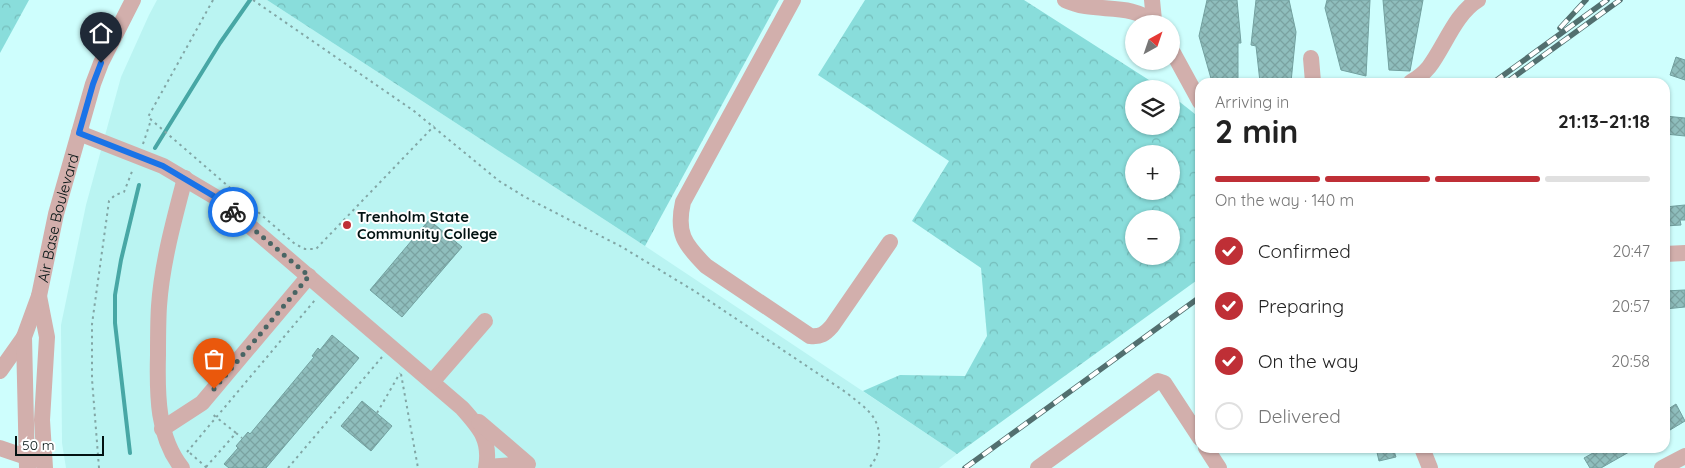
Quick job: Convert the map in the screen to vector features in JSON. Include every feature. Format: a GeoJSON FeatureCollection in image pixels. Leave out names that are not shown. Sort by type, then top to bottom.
{"type":"FeatureCollection","features":[{"type":"Feature","properties":{"kind":"street","name":"Air Base Boulevard"},"geometry":{"type":"LineString","coordinates":[[35,465],[24,337],[38,296],[56,214],[93,84],[101,63],[133,0]]}},
{"type":"Feature","properties":{"kind":"street"},"geometry":{"type":"LineString","coordinates":[[793,0],[682,202],[679,217],[680,230],[689,248],[706,266],[810,336],[818,337],[825,334],[832,326],[890,242]]}},
{"type":"Feature","properties":{"kind":"street"},"geometry":{"type":"LineString","coordinates":[[1065,0],[1084,7],[1123,6],[1144,15]]}},
{"type":"Feature","properties":{"kind":"street"},"geometry":{"type":"LineString","coordinates":[[1152,0],[1154,15]]}},
{"type":"Feature","properties":{"kind":"street"},"geometry":{"type":"LineString","coordinates":[[1417,78],[1430,65],[1462,16],[1478,0]]}},
{"type":"Feature","properties":{"kind":"street"},"geometry":{"type":"LineString","coordinates":[[1311,58],[1313,78]]}},
{"type":"Feature","properties":{"kind":"street"},"geometry":{"type":"LineString","coordinates":[[1180,66],[1195,94]]}},
{"type":"Feature","properties":{"kind":"street"},"geometry":{"type":"LineString","coordinates":[[79,133],[163,166],[217,198],[528,464],[486,467],[488,447],[480,428],[462,408]]}},
{"type":"Feature","properties":{"kind":"street"},"geometry":{"type":"LineString","coordinates":[[183,461],[162,429],[157,388],[159,305],[169,241],[184,178]]}},
{"type":"Feature","properties":{"kind":"street"},"geometry":{"type":"LineString","coordinates":[[1670,254],[1685,253]]}},
{"type":"Feature","properties":{"kind":"street"},"geometry":{"type":"LineString","coordinates":[[162,429],[201,404],[309,276]]}},
{"type":"Feature","properties":{"kind":"street","name":"Air Base Boulevard"},"geometry":{"type":"LineString","coordinates":[[35,465],[42,420],[47,337],[38,296]]}},
{"type":"Feature","properties":{"kind":"street"},"geometry":{"type":"LineString","coordinates":[[432,382],[485,321]]}},
{"type":"Feature","properties":{"kind":"street"},"geometry":{"type":"LineString","coordinates":[[0,371],[24,337]]}},
{"type":"Feature","properties":{"kind":"street"},"geometry":{"type":"LineString","coordinates":[[1038,468],[1158,381],[1162,381],[1195,430]]}},
{"type":"Feature","properties":{"kind":"street"},"geometry":{"type":"LineString","coordinates":[[0,448],[35,465]]}},
{"type":"Feature","properties":{"kind":"street"},"geometry":{"type":"LineString","coordinates":[[1209,453],[1219,468]]}},
{"type":"Feature","properties":{"kind":"street"},"geometry":{"type":"LineString","coordinates":[[1424,453],[1430,468]]}},
{"type":"Feature","properties":{"kind":"street"},"geometry":{"type":"LineString","coordinates":[[1662,468],[1685,456]]}},
{"type":"Feature","properties":{"kind":"path"},"geometry":{"type":"LineString","coordinates":[[213,0],[148,117],[295,244],[304,249],[316,249],[434,126]]}},
{"type":"Feature","properties":{"kind":"path"},"geometry":{"type":"LineString","coordinates":[[253,0],[434,126],[499,181],[525,197],[622,247],[696,292],[847,394],[876,420],[880,431],[879,448],[869,468]]}},
{"type":"Feature","properties":{"kind":"path"},"geometry":{"type":"LineString","coordinates":[[99,468],[92,379],[92,324],[109,201],[126,189],[151,120]]}},
{"type":"Feature","properties":{"kind":"path"},"geometry":{"type":"LineString","coordinates":[[236,433],[207,468],[183,461],[217,417],[324,289]]}},
{"type":"Feature","properties":{"kind":"path"},"geometry":{"type":"LineString","coordinates":[[288,468],[390,346]]}},
{"type":"Feature","properties":{"kind":"path"},"geometry":{"type":"LineString","coordinates":[[376,413],[400,371],[418,468]]}},
{"type":"Feature","properties":{"kind":"path"},"geometry":{"type":"LineString","coordinates":[[201,404],[242,438]]}},
{"type":"Feature","properties":{"kind":"shaded area","name":"Trenholm State Community College"},"geometry":{"type":"Polygon","coordinates":[[[157,0],[267,0],[645,246],[957,454],[939,468],[66,468],[62,443],[61,325],[86,205],[121,77],[157,0]]]}},
{"type":"Feature","properties":{"kind":"green space"},"geometry":{"type":"Polygon","coordinates":[[[0,0],[29,0],[0,53],[0,0]]]}},
{"type":"Feature","properties":{"kind":"green space"},"geometry":{"type":"Polygon","coordinates":[[[267,0],[779,0],[645,246],[267,0]]]}},
{"type":"Feature","properties":{"kind":"green space"},"geometry":{"type":"Polygon","coordinates":[[[865,0],[1024,0],[1125,65],[1125,70],[1133,70],[1149,80],[1125,80],[1125,135],[1180,135],[1180,102],[1195,114],[1195,282],[957,454],[863,391],[900,375],[965,376],[987,336],[981,268],[912,221],[949,161],[818,75],[865,0]]]}},
{"type":"Feature","properties":{"kind":"building"},"geometry":{"type":"Polygon","coordinates":[[[1207,0],[1237,0],[1241,43],[1238,43],[1238,78],[1211,78],[1199,36],[1207,0]]]}},
{"type":"Feature","properties":{"kind":"building"},"geometry":{"type":"Polygon","coordinates":[[[1256,0],[1289,0],[1296,32],[1291,78],[1260,78],[1256,46],[1251,45],[1256,0]]]}},
{"type":"Feature","properties":{"kind":"building"},"geometry":{"type":"Polygon","coordinates":[[[1327,0],[1370,0],[1366,76],[1341,70],[1325,8],[1327,0]]]}},
{"type":"Feature","properties":{"kind":"building"},"geometry":{"type":"Polygon","coordinates":[[[1383,0],[1423,0],[1410,71],[1389,70],[1383,0]]]}},
{"type":"Feature","properties":{"kind":"building"},"geometry":{"type":"Polygon","coordinates":[[[1676,57],[1685,60],[1685,80],[1670,75],[1676,57]]]}},
{"type":"Feature","properties":{"kind":"building"},"geometry":{"type":"Polygon","coordinates":[[[1670,116],[1685,118],[1685,136],[1670,134],[1670,116]]]}},
{"type":"Feature","properties":{"kind":"building"},"geometry":{"type":"Polygon","coordinates":[[[1685,205],[1685,220],[1680,220],[1681,225],[1670,226],[1670,206],[1685,205]]]}},
{"type":"Feature","properties":{"kind":"building"},"geometry":{"type":"Polygon","coordinates":[[[429,220],[462,247],[402,317],[370,290],[429,220]]]}},
{"type":"Feature","properties":{"kind":"building"},"geometry":{"type":"Polygon","coordinates":[[[1685,290],[1685,307],[1670,308],[1670,291],[1685,290]]]}},
{"type":"Feature","properties":{"kind":"building"},"geometry":{"type":"Polygon","coordinates":[[[332,335],[359,358],[266,468],[229,468],[224,464],[238,448],[236,446],[248,432],[250,434],[314,357],[312,356],[318,348],[320,350],[332,335]]]}},
{"type":"Feature","properties":{"kind":"building"},"geometry":{"type":"Polygon","coordinates":[[[362,401],[392,426],[371,451],[341,426],[362,401]]]}},
{"type":"Feature","properties":{"kind":"building"},"geometry":{"type":"Polygon","coordinates":[[[1676,404],[1685,421],[1670,430],[1670,408],[1676,404]]]}},
{"type":"Feature","properties":{"kind":"building"},"geometry":{"type":"Polygon","coordinates":[[[1377,453],[1395,453],[1396,457],[1379,461],[1377,453]]]}},
{"type":"Feature","properties":{"kind":"building"},"geometry":{"type":"Polygon","coordinates":[[[1593,453],[1627,453],[1601,468],[1590,468],[1584,458],[1593,453]]]}},
{"type":"Feature","properties":{"kind":"waterway"},"geometry":{"type":"LineString","coordinates":[[155,148],[220,43],[250,0]]}},
{"type":"Feature","properties":{"kind":"waterway"},"geometry":{"type":"LineString","coordinates":[[130,453],[115,323],[115,295],[121,260],[139,185]]}},
{"type":"Feature","properties":{"kind":"railway"},"geometry":{"type":"LineString","coordinates":[[1560,28],[1586,0]]}},
{"type":"Feature","properties":{"kind":"railway"},"geometry":{"type":"LineString","coordinates":[[1500,78],[1607,0]]}},
{"type":"Feature","properties":{"kind":"railway"},"geometry":{"type":"LineString","coordinates":[[1513,78],[1620,0]]}},
{"type":"Feature","properties":{"kind":"railway"},"geometry":{"type":"LineString","coordinates":[[965,468],[1195,301]]}},
{"type":"Feature","properties":{"kind":"way so far"},"geometry":{"type":"LineString","coordinates":[[214,389],[309,276],[233,212]]}},
{"type":"Feature","properties":{"kind":"place","name":"Trenholm State Community College"},"geometry":{"type":"Point","coordinates":[347,225]}},
{"type":"Feature","properties":{"kind":"route"},"geometry":{"type":"LineString","coordinates":[[101,63],[79,133],[163,166],[217,198],[233,212]]}}]}
